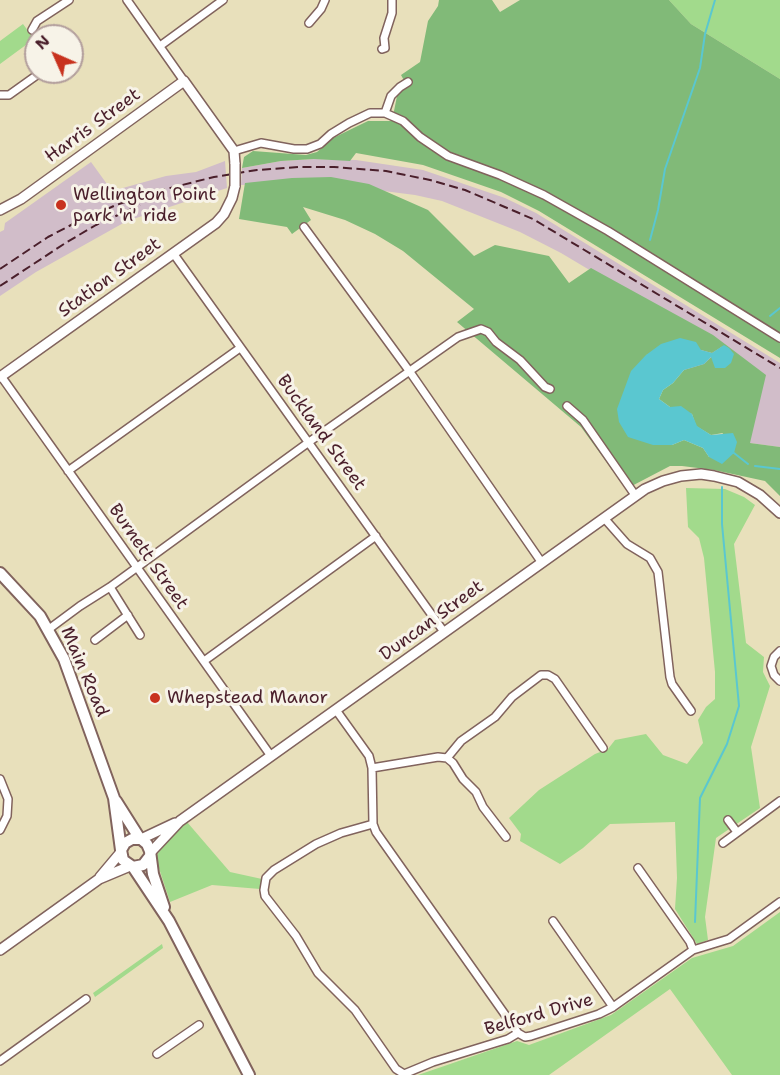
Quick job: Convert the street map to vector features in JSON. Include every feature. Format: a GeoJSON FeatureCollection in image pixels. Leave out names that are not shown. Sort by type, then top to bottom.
{"type":"FeatureCollection","features":[{"type":"Feature","properties":{"kind":"main road","name":"Main Road"},"geometry":{"type":"LineString","coordinates":[[0,573],[31,604],[49,629],[64,659],[114,798],[121,851]]}},
{"type":"Feature","properties":{"kind":"main road","name":"Main Road"},"geometry":{"type":"LineString","coordinates":[[114,798],[141,839]]}},
{"type":"Feature","properties":{"kind":"main road"},"geometry":{"type":"LineString","coordinates":[[169,921],[153,874],[147,844],[135,838],[127,841],[121,851],[123,861],[131,867],[169,921],[249,1075]]}},
{"type":"Feature","properties":{"kind":"main road"},"geometry":{"type":"LineString","coordinates":[[131,867],[143,865],[150,855]]}},
{"type":"Feature","properties":{"kind":"street"},"geometry":{"type":"LineString","coordinates":[[35,24],[69,0]]}},
{"type":"Feature","properties":{"kind":"street"},"geometry":{"type":"LineString","coordinates":[[127,0],[234,151],[261,143],[306,149],[320,144],[331,134],[370,113],[385,113],[403,121],[420,137],[448,156],[526,187],[580,216],[780,338]]}},
{"type":"Feature","properties":{"kind":"street"},"geometry":{"type":"LineString","coordinates":[[160,46],[223,0]]}},
{"type":"Feature","properties":{"kind":"street"},"geometry":{"type":"LineString","coordinates":[[309,23],[321,9],[325,0]]}},
{"type":"Feature","properties":{"kind":"street"},"geometry":{"type":"LineString","coordinates":[[382,50],[385,48],[384,38],[392,13],[392,0]]}},
{"type":"Feature","properties":{"kind":"street","name":"Harris Street"},"geometry":{"type":"LineString","coordinates":[[0,210],[21,199],[184,81]]}},
{"type":"Feature","properties":{"kind":"street"},"geometry":{"type":"LineString","coordinates":[[385,113],[395,91],[408,82]]}},
{"type":"Feature","properties":{"kind":"street"},"geometry":{"type":"LineString","coordinates":[[0,95],[9,95],[24,84]]}},
{"type":"Feature","properties":{"kind":"street","name":"Station Street"},"geometry":{"type":"LineString","coordinates":[[0,377],[216,223],[224,214],[235,186],[234,151]]}},
{"type":"Feature","properties":{"kind":"street","name":"Harris Street"},"geometry":{"type":"LineString","coordinates":[[0,220],[21,199]]}},
{"type":"Feature","properties":{"kind":"street"},"geometry":{"type":"LineString","coordinates":[[304,227],[410,372],[542,563]]}},
{"type":"Feature","properties":{"kind":"street","name":"Buckland Street"},"geometry":{"type":"LineString","coordinates":[[173,253],[444,632]]}},
{"type":"Feature","properties":{"kind":"street"},"geometry":{"type":"LineString","coordinates":[[49,629],[458,337],[481,329],[488,332],[496,342],[520,360],[545,387],[550,389]]}},
{"type":"Feature","properties":{"kind":"street"},"geometry":{"type":"LineString","coordinates":[[68,471],[240,348]]}},
{"type":"Feature","properties":{"kind":"street","name":"Burnett Street"},"geometry":{"type":"LineString","coordinates":[[0,377],[271,756]]}},
{"type":"Feature","properties":{"kind":"street"},"geometry":{"type":"LineString","coordinates":[[567,406],[583,420],[635,495]]}},
{"type":"Feature","properties":{"kind":"street","name":"Duncan Street"},"geometry":{"type":"LineString","coordinates":[[141,839],[180,821],[635,495],[663,481],[701,474],[738,482],[760,495],[780,513]]}},
{"type":"Feature","properties":{"kind":"street"},"geometry":{"type":"LineString","coordinates":[[604,518],[627,544],[650,558],[658,572],[670,677],[672,684],[691,711]]}},
{"type":"Feature","properties":{"kind":"street"},"geometry":{"type":"LineString","coordinates":[[204,661],[376,536]]}},
{"type":"Feature","properties":{"kind":"street"},"geometry":{"type":"LineString","coordinates":[[110,587],[140,635]]}},
{"type":"Feature","properties":{"kind":"street"},"geometry":{"type":"LineString","coordinates":[[95,640],[128,615]]}},
{"type":"Feature","properties":{"kind":"street"},"geometry":{"type":"LineString","coordinates":[[780,651],[774,657],[771,666],[774,675],[780,681]]}},
{"type":"Feature","properties":{"kind":"street"},"geometry":{"type":"LineString","coordinates":[[447,758],[461,741],[495,717],[512,697],[541,675],[548,675],[555,679],[603,748]]}},
{"type":"Feature","properties":{"kind":"street"},"geometry":{"type":"LineString","coordinates":[[336,710],[369,756],[372,768],[373,824],[376,832],[518,1033]]}},
{"type":"Feature","properties":{"kind":"street"},"geometry":{"type":"LineString","coordinates":[[372,768],[438,757],[447,758],[476,792],[483,807],[506,837]]}},
{"type":"Feature","properties":{"kind":"street"},"geometry":{"type":"LineString","coordinates":[[0,779],[8,799],[7,816],[0,830]]}},
{"type":"Feature","properties":{"kind":"street"},"geometry":{"type":"LineString","coordinates":[[723,843],[780,801]]}},
{"type":"Feature","properties":{"kind":"street"},"geometry":{"type":"LineString","coordinates":[[728,820],[737,832]]}},
{"type":"Feature","properties":{"kind":"street","name":"Duncan Street"},"geometry":{"type":"LineString","coordinates":[[150,855],[180,821]]}},
{"type":"Feature","properties":{"kind":"street","name":"Belford Drive"},"geometry":{"type":"LineString","coordinates":[[373,824],[341,833],[316,844],[274,870],[266,878],[264,890],[270,905],[296,936],[318,973],[355,1010],[400,1073],[408,1074],[433,1062],[508,1040],[518,1033],[525,1037],[531,1036],[599,1014],[613,1007],[693,950],[729,939],[780,902]]}},
{"type":"Feature","properties":{"kind":"street"},"geometry":{"type":"LineString","coordinates":[[99,879],[121,851]]}},
{"type":"Feature","properties":{"kind":"street"},"geometry":{"type":"LineString","coordinates":[[0,950],[99,879],[131,867]]}},
{"type":"Feature","properties":{"kind":"street"},"geometry":{"type":"LineString","coordinates":[[638,868],[690,942],[693,950]]}},
{"type":"Feature","properties":{"kind":"street"},"geometry":{"type":"LineString","coordinates":[[553,921],[613,1007]]}},
{"type":"Feature","properties":{"kind":"street"},"geometry":{"type":"LineString","coordinates":[[0,1061],[86,999]]}},
{"type":"Feature","properties":{"kind":"street"},"geometry":{"type":"LineString","coordinates":[[157,1054],[199,1024]]}},
{"type":"Feature","properties":{"kind":"shaded area"},"geometry":{"type":"Polygon","coordinates":[[[356,160],[423,170],[505,198],[536,213],[780,363],[780,447],[750,443],[603,278],[520,232],[442,201],[415,195],[321,183],[241,185],[242,168],[281,161],[356,160]]]}},
{"type":"Feature","properties":{"kind":"shaded area"},"geometry":{"type":"Polygon","coordinates":[[[225,161],[227,188],[127,221],[36,272],[0,296],[0,232],[4,230],[5,223],[91,162],[112,191],[166,176],[196,172],[225,161]]]}},
{"type":"Feature","properties":{"kind":"green space"},"geometry":{"type":"Polygon","coordinates":[[[439,0],[492,0],[500,12],[520,0],[669,0],[691,24],[780,79],[780,336],[776,340],[780,342],[780,358],[539,211],[501,192],[423,165],[356,153],[350,161],[314,159],[281,161],[242,168],[244,157],[253,151],[306,155],[317,152],[333,138],[368,121],[392,121],[397,96],[407,86],[401,75],[420,62],[428,21],[438,6],[439,0]]]}},
{"type":"Feature","properties":{"kind":"green space"},"geometry":{"type":"Polygon","coordinates":[[[669,0],[780,0],[780,79],[691,24],[669,0]]]}},
{"type":"Feature","properties":{"kind":"green space"},"geometry":{"type":"Polygon","coordinates":[[[24,25],[24,46],[0,64],[0,41],[24,25]]]}},
{"type":"Feature","properties":{"kind":"green space"},"geometry":{"type":"Polygon","coordinates":[[[331,177],[369,184],[428,210],[474,256],[495,245],[549,256],[569,283],[591,268],[713,335],[766,375],[750,443],[780,447],[780,496],[765,481],[682,466],[670,466],[626,489],[581,427],[457,322],[474,309],[403,251],[345,220],[303,207],[311,220],[292,234],[287,227],[239,219],[245,183],[331,177]],[[723,346],[712,353],[701,350],[646,355],[672,445],[684,440],[703,448],[709,457],[723,433],[711,435],[696,426],[692,414],[670,407],[659,399],[663,390],[673,383],[684,370],[704,364],[723,346]]]}},
{"type":"Feature","properties":{"kind":"green space"},"geometry":{"type":"Polygon","coordinates":[[[686,488],[725,489],[744,497],[755,505],[734,544],[746,643],[764,657],[763,672],[770,686],[751,747],[760,808],[716,838],[705,917],[708,940],[697,944],[675,909],[677,878],[675,822],[610,824],[583,848],[560,864],[520,841],[521,834],[509,818],[539,790],[595,754],[608,749],[615,740],[646,734],[663,755],[687,764],[703,743],[698,720],[706,707],[715,699],[715,672],[704,558],[699,538],[688,527],[686,488]]]}},
{"type":"Feature","properties":{"kind":"green space"},"geometry":{"type":"Polygon","coordinates":[[[187,822],[230,872],[262,879],[260,889],[212,885],[170,902],[157,862],[157,855],[167,838],[187,822]]]}},
{"type":"Feature","properties":{"kind":"green space"},"geometry":{"type":"Polygon","coordinates":[[[780,912],[780,1075],[732,1075],[670,989],[549,1075],[418,1075],[517,1041],[529,1045],[611,1015],[692,958],[733,946],[780,912]]]}},
{"type":"Feature","properties":{"kind":"green space"},"geometry":{"type":"Polygon","coordinates":[[[162,944],[163,948],[95,997],[93,993],[162,944]]]}},
{"type":"Feature","properties":{"kind":"water"},"geometry":{"type":"Polygon","coordinates":[[[680,338],[696,342],[701,350],[712,353],[724,345],[734,354],[731,363],[725,368],[715,368],[711,357],[704,364],[684,370],[673,383],[663,390],[659,399],[670,407],[681,406],[692,414],[697,426],[711,435],[733,433],[737,442],[734,453],[722,464],[709,457],[703,448],[684,440],[672,445],[653,445],[628,437],[619,422],[617,409],[631,371],[646,355],[661,344],[680,338]]]}},
{"type":"Feature","properties":{"kind":"waterway"},"geometry":{"type":"LineString","coordinates":[[650,240],[665,169],[700,68],[705,34],[715,0]]}},
{"type":"Feature","properties":{"kind":"waterway"},"geometry":{"type":"LineString","coordinates":[[770,316],[780,308]]}},
{"type":"Feature","properties":{"kind":"waterway"},"geometry":{"type":"LineString","coordinates":[[734,453],[748,464]]}},
{"type":"Feature","properties":{"kind":"waterway"},"geometry":{"type":"LineString","coordinates":[[755,466],[780,469]]}},
{"type":"Feature","properties":{"kind":"waterway"},"geometry":{"type":"LineString","coordinates":[[695,922],[700,798],[727,744],[739,706],[722,524],[722,487]]}},
{"type":"Feature","properties":{"kind":"railway"},"geometry":{"type":"LineString","coordinates":[[0,269],[48,237],[73,224],[116,205],[166,189],[214,177],[257,170],[334,167],[386,171],[465,190],[533,219],[780,368]]}},
{"type":"Feature","properties":{"kind":"railway"},"geometry":{"type":"LineString","coordinates":[[0,286],[96,225],[140,205]]}},
{"type":"Feature","properties":{"kind":"place","name":"Wellington Point park 'n' ride"},"geometry":{"type":"Point","coordinates":[61,205]}},
{"type":"Feature","properties":{"kind":"place","name":"Whepstead Manor"},"geometry":{"type":"Point","coordinates":[155,698]}}]}
